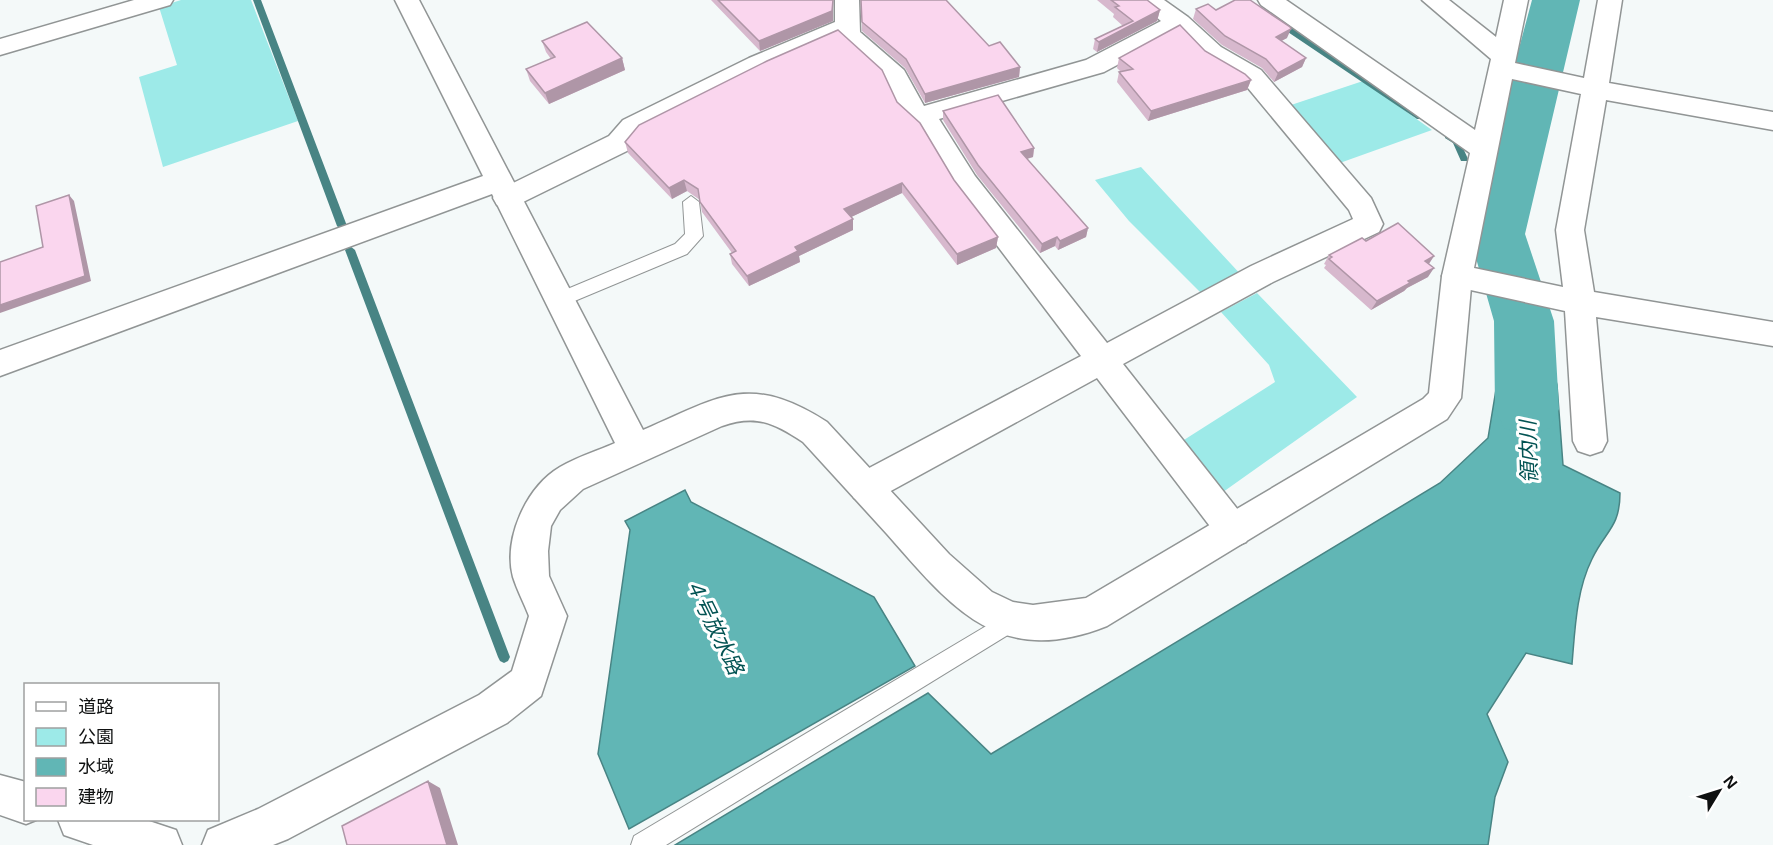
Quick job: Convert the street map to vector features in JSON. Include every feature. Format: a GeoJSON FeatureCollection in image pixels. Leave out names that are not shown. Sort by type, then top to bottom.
{"type":"FeatureCollection","features":[{"type":"Feature","properties":{"kind":"street"},"geometry":{"type":"LineString","coordinates":[[0,47],[161,0]]}},
{"type":"Feature","properties":{"kind":"street"},"geometry":{"type":"LineString","coordinates":[[407,0],[636,450]]}},
{"type":"Feature","properties":{"kind":"street"},"geometry":{"type":"LineString","coordinates":[[866,487],[1262,274],[1369,224],[1361,205],[1252,76],[1212,53],[1179,22],[1148,0]]}},
{"type":"Feature","properties":{"kind":"street"},"geometry":{"type":"LineString","coordinates":[[1270,0],[1485,150]]}},
{"type":"Feature","properties":{"kind":"street"},"geometry":{"type":"LineString","coordinates":[[1434,0],[1503,62],[1529,74],[1773,122]]}},
{"type":"Feature","properties":{"kind":"street"},"geometry":{"type":"LineString","coordinates":[[222,845],[273,824],[493,710],[527,683],[548,616],[531,576],[530,551],[534,524],[548,499],[571,478],[736,408],[765,407],[789,415],[815,432],[954,582],[987,609],[1013,620],[1042,624],[1068,621],[1094,614],[1435,409],[1445,398],[1473,279],[1485,150],[1516,0]]}},
{"type":"Feature","properties":{"kind":"street"},"geometry":{"type":"LineString","coordinates":[[1590,441],[1570,230],[1591,88],[1610,0]]}},
{"type":"Feature","properties":{"kind":"street"},"geometry":{"type":"LineString","coordinates":[[0,363],[503,190],[619,143],[632,127],[758,64],[847,13],[848,34],[895,76],[908,106],[931,127],[965,183],[1234,531]]}},
{"type":"Feature","properties":{"kind":"street"},"geometry":{"type":"LineString","coordinates":[[919,116],[1095,66],[1179,22]]}},
{"type":"Feature","properties":{"kind":"street"},"geometry":{"type":"LineString","coordinates":[[1473,279],[1576,301],[1773,334]]}},
{"type":"Feature","properties":{"kind":"street"},"geometry":{"type":"LineString","coordinates":[[0,795],[24,802]]}},
{"type":"Feature","properties":{"kind":"street"},"geometry":{"type":"LineString","coordinates":[[85,821],[161,845]]}},
{"type":"Feature","properties":{"kind":"lane"},"geometry":{"type":"LineString","coordinates":[[559,300],[681,249],[694,237],[691,202]]}},
{"type":"Feature","properties":{"kind":"lane"},"geometry":{"type":"LineString","coordinates":[[643,845],[1013,620]]}},
{"type":"Feature","properties":{"kind":"green space"},"geometry":{"type":"Polygon","coordinates":[[[181,0],[251,0],[298,121],[163,167],[139,77],[177,65],[159,7],[181,0]]]}},
{"type":"Feature","properties":{"kind":"green space"},"geometry":{"type":"Polygon","coordinates":[[[1363,81],[1432,130],[1337,164],[1288,106],[1363,81]]]}},
{"type":"Feature","properties":{"kind":"green space"},"geometry":{"type":"Polygon","coordinates":[[[1141,167],[1244,278],[1205,297],[1129,221],[1095,180],[1141,167]]]}},
{"type":"Feature","properties":{"kind":"green space"},"geometry":{"type":"Polygon","coordinates":[[[1257,293],[1357,397],[1216,497],[1176,445],[1275,382],[1269,365],[1221,312],[1257,293]]]}},
{"type":"Feature","properties":{"kind":"water"},"geometry":{"type":"Polygon","coordinates":[[[1508,317],[1540,324],[1557,385],[1563,465],[1620,493],[1615,522],[1592,559],[1583,584],[1577,611],[1572,664],[1526,653],[1487,714],[1508,762],[1495,797],[1488,845],[675,845],[928,693],[991,754],[1440,483],[1488,438],[1508,317]]]}},
{"type":"Feature","properties":{"kind":"water","name":"４号放水路"},"geometry":{"type":"Polygon","coordinates":[[[685,490],[691,502],[874,597],[915,666],[629,829],[598,754],[630,530],[625,521],[685,490]]]}},
{"type":"Feature","properties":{"kind":"building"},"geometry":{"type":"Polygon","coordinates":[[[718,0],[833,0],[832,11],[759,41],[718,0]]]}},
{"type":"Feature","properties":{"kind":"building"},"geometry":{"type":"Polygon","coordinates":[[[861,0],[946,0],[989,46],[1000,42],[1020,67],[925,94],[906,59],[862,22],[861,0]]]}},
{"type":"Feature","properties":{"kind":"building"},"geometry":{"type":"Polygon","coordinates":[[[1111,0],[1147,0],[1160,10],[1099,42],[1095,39],[1133,21],[1115,7],[1119,6],[1111,0]]]}},
{"type":"Feature","properties":{"kind":"building"},"geometry":{"type":"Polygon","coordinates":[[[1235,0],[1250,0],[1290,27],[1291,29],[1276,37],[1306,58],[1278,73],[1266,59],[1225,36],[1196,9],[1208,4],[1216,10],[1235,0]]]}},
{"type":"Feature","properties":{"kind":"building"},"geometry":{"type":"Polygon","coordinates":[[[587,22],[622,58],[545,93],[526,69],[555,57],[542,41],[587,22]]]}},
{"type":"Feature","properties":{"kind":"building"},"geometry":{"type":"Polygon","coordinates":[[[1180,25],[1205,51],[1245,74],[1251,80],[1151,111],[1119,72],[1133,69],[1119,58],[1180,25]]]}},
{"type":"Feature","properties":{"kind":"building"},"geometry":{"type":"Polygon","coordinates":[[[838,30],[882,70],[897,102],[920,123],[954,180],[998,237],[957,254],[902,183],[844,209],[853,219],[795,247],[798,251],[747,276],[730,254],[736,251],[700,202],[698,189],[684,180],[669,188],[625,142],[639,125],[767,61],[838,30]]]}},
{"type":"Feature","properties":{"kind":"building"},"geometry":{"type":"Polygon","coordinates":[[[998,95],[1034,148],[1021,152],[1088,228],[1060,241],[1057,237],[1042,244],[978,165],[943,111],[998,95]]]}},
{"type":"Feature","properties":{"kind":"building"},"geometry":{"type":"Polygon","coordinates":[[[69,195],[85,276],[0,305],[0,262],[43,247],[36,206],[69,195]]]}},
{"type":"Feature","properties":{"kind":"building"},"geometry":{"type":"Polygon","coordinates":[[[1398,223],[1434,256],[1425,261],[1434,268],[1377,301],[1329,259],[1332,257],[1329,255],[1362,238],[1366,241],[1398,223]]]}},
{"type":"Feature","properties":{"kind":"building"},"geometry":{"type":"Polygon","coordinates":[[[428,781],[447,845],[347,845],[342,826],[428,781]]]}},
{"type":"Feature","properties":{"kind":"waterway"},"geometry":{"type":"LineString","coordinates":[[257,0],[342,226]]}},
{"type":"Feature","properties":{"kind":"waterway","name":"領内川"},"geometry":{"type":"LineString","coordinates":[[1527,409],[1524,321],[1497,234],[1556,0]]}},
{"type":"Feature","properties":{"kind":"waterway"},"geometry":{"type":"LineString","coordinates":[[1279,22],[1420,117]]}},
{"type":"Feature","properties":{"kind":"waterway"},"geometry":{"type":"LineString","coordinates":[[1448,136],[1456,141],[1464,159]]}},
{"type":"Feature","properties":{"kind":"waterway"},"geometry":{"type":"LineString","coordinates":[[350,250],[504,657]]}}]}
